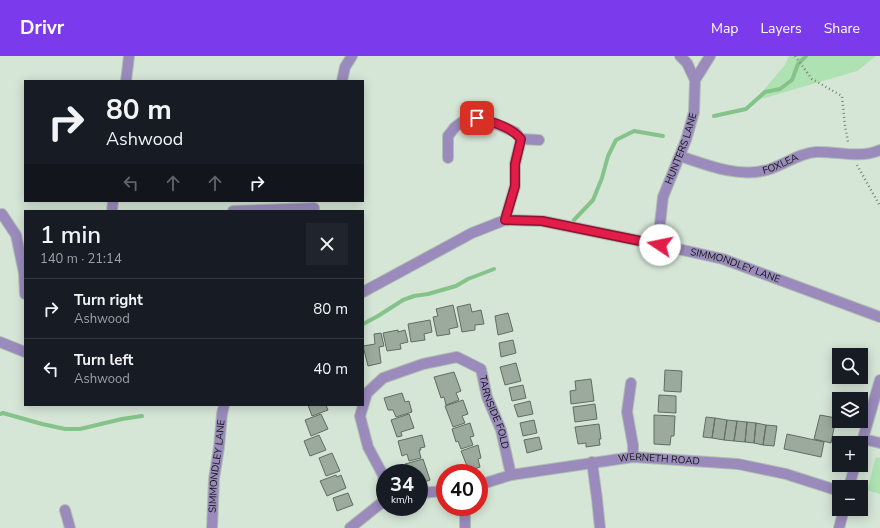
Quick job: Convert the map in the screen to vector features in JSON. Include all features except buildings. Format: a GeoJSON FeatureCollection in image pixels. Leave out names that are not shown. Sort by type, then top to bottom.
{"type":"FeatureCollection","features":[{"type":"Feature","properties":{"kind":"street"},"geometry":{"type":"LineString","coordinates":[[126,80],[129,56]]}},
{"type":"Feature","properties":{"kind":"street"},"geometry":{"type":"LineString","coordinates":[[342,80],[346,67],[352,56]]}},
{"type":"Feature","properties":{"kind":"street","name":"HUNTERS LANE"},"geometry":{"type":"LineString","coordinates":[[660,245],[660,224],[663,198],[680,156],[694,112],[695,80],[687,63],[680,56]]}},
{"type":"Feature","properties":{"kind":"street"},"geometry":{"type":"LineString","coordinates":[[695,80],[710,56]]}},
{"type":"Feature","properties":{"kind":"street"},"geometry":{"type":"LineString","coordinates":[[448,158],[448,136],[455,127],[466,119],[477,118],[489,121],[515,132],[521,139],[539,140]]}},
{"type":"Feature","properties":{"kind":"street"},"geometry":{"type":"LineString","coordinates":[[505,220],[515,186],[515,164],[521,139]]}},
{"type":"Feature","properties":{"kind":"street","name":"FOXLEA"},"geometry":{"type":"LineString","coordinates":[[680,156],[734,172],[753,172],[767,170],[805,154],[815,152],[857,155],[873,153],[880,150]]}},
{"type":"Feature","properties":{"kind":"street"},"geometry":{"type":"LineString","coordinates":[[253,210],[314,207]]}},
{"type":"Feature","properties":{"kind":"street"},"geometry":{"type":"LineString","coordinates":[[2,214],[16,235],[24,273]]}},
{"type":"Feature","properties":{"kind":"street","name":"SIMMONDLEY LANE"},"geometry":{"type":"LineString","coordinates":[[364,291],[472,233],[505,220],[542,221],[723,259],[880,318]]}},
{"type":"Feature","properties":{"kind":"street"},"geometry":{"type":"LineString","coordinates":[[0,342],[24,352]]}},
{"type":"Feature","properties":{"kind":"street","name":"TARNSIDE FOLD"},"geometry":{"type":"LineString","coordinates":[[364,403],[367,393],[382,378],[423,364],[457,357],[481,369],[487,397],[501,430],[512,475]]}},
{"type":"Feature","properties":{"kind":"street"},"geometry":{"type":"LineString","coordinates":[[864,436],[880,380]]}},
{"type":"Feature","properties":{"kind":"street"},"geometry":{"type":"LineString","coordinates":[[631,383],[627,412],[634,445],[633,457]]}},
{"type":"Feature","properties":{"kind":"street","name":"SIMMONDLEY LANE"},"geometry":{"type":"LineString","coordinates":[[212,528],[214,479],[219,447],[222,406]]}},
{"type":"Feature","properties":{"kind":"street","name":"TARNSIDE FOLD"},"geometry":{"type":"LineString","coordinates":[[363,406],[360,416],[368,447],[377,464]]}},
{"type":"Feature","properties":{"kind":"street"},"geometry":{"type":"LineString","coordinates":[[868,443],[880,444]]}},
{"type":"Feature","properties":{"kind":"street","name":"WERNETH ROAD"},"geometry":{"type":"LineString","coordinates":[[488,482],[512,475],[633,457],[738,464],[786,474],[832,489]]}},
{"type":"Feature","properties":{"kind":"street"},"geometry":{"type":"LineString","coordinates":[[592,462],[600,528]]}},
{"type":"Feature","properties":{"kind":"street"},"geometry":{"type":"LineString","coordinates":[[350,528],[376,506]]}},
{"type":"Feature","properties":{"kind":"street"},"geometry":{"type":"LineString","coordinates":[[65,510],[70,528]]}},
{"type":"Feature","properties":{"kind":"street"},"geometry":{"type":"LineString","coordinates":[[465,516],[465,528]]}},
{"type":"Feature","properties":{"kind":"street"},"geometry":{"type":"LineString","coordinates":[[838,528],[842,516]]}},
{"type":"Feature","properties":{"kind":"path"},"geometry":{"type":"LineString","coordinates":[[795,56],[812,79],[842,96],[844,126],[850,154],[880,206]]}},
{"type":"Feature","properties":{"kind":"green space"},"geometry":{"type":"Polygon","coordinates":[[[789,56],[876,56],[857,71],[754,101],[785,65],[789,56]]]}},
{"type":"Feature","properties":{"kind":"green space"},"geometry":{"type":"Polygon","coordinates":[[[876,457],[880,458],[880,494],[868,490],[876,457]]]}},
{"type":"Feature","properties":{"kind":"waterway"},"geometry":{"type":"LineString","coordinates":[[714,116],[746,109],[765,92],[780,89],[792,80],[798,64],[806,56]]}},
{"type":"Feature","properties":{"kind":"waterway"},"geometry":{"type":"LineString","coordinates":[[574,220],[593,200],[602,178],[608,156],[616,140],[634,131],[663,136]]}},
{"type":"Feature","properties":{"kind":"waterway"},"geometry":{"type":"LineString","coordinates":[[364,323],[403,300],[456,286],[468,279],[494,269]]}},
{"type":"Feature","properties":{"kind":"waterway"},"geometry":{"type":"LineString","coordinates":[[0,414],[3,413],[65,429],[80,429],[142,416]]}},
{"type":"Feature","properties":{"kind":"route"},"geometry":{"type":"LineString","coordinates":[[477,118],[489,121],[515,132],[521,139],[515,164],[515,186],[505,220],[542,221],[660,245]]}}]}
